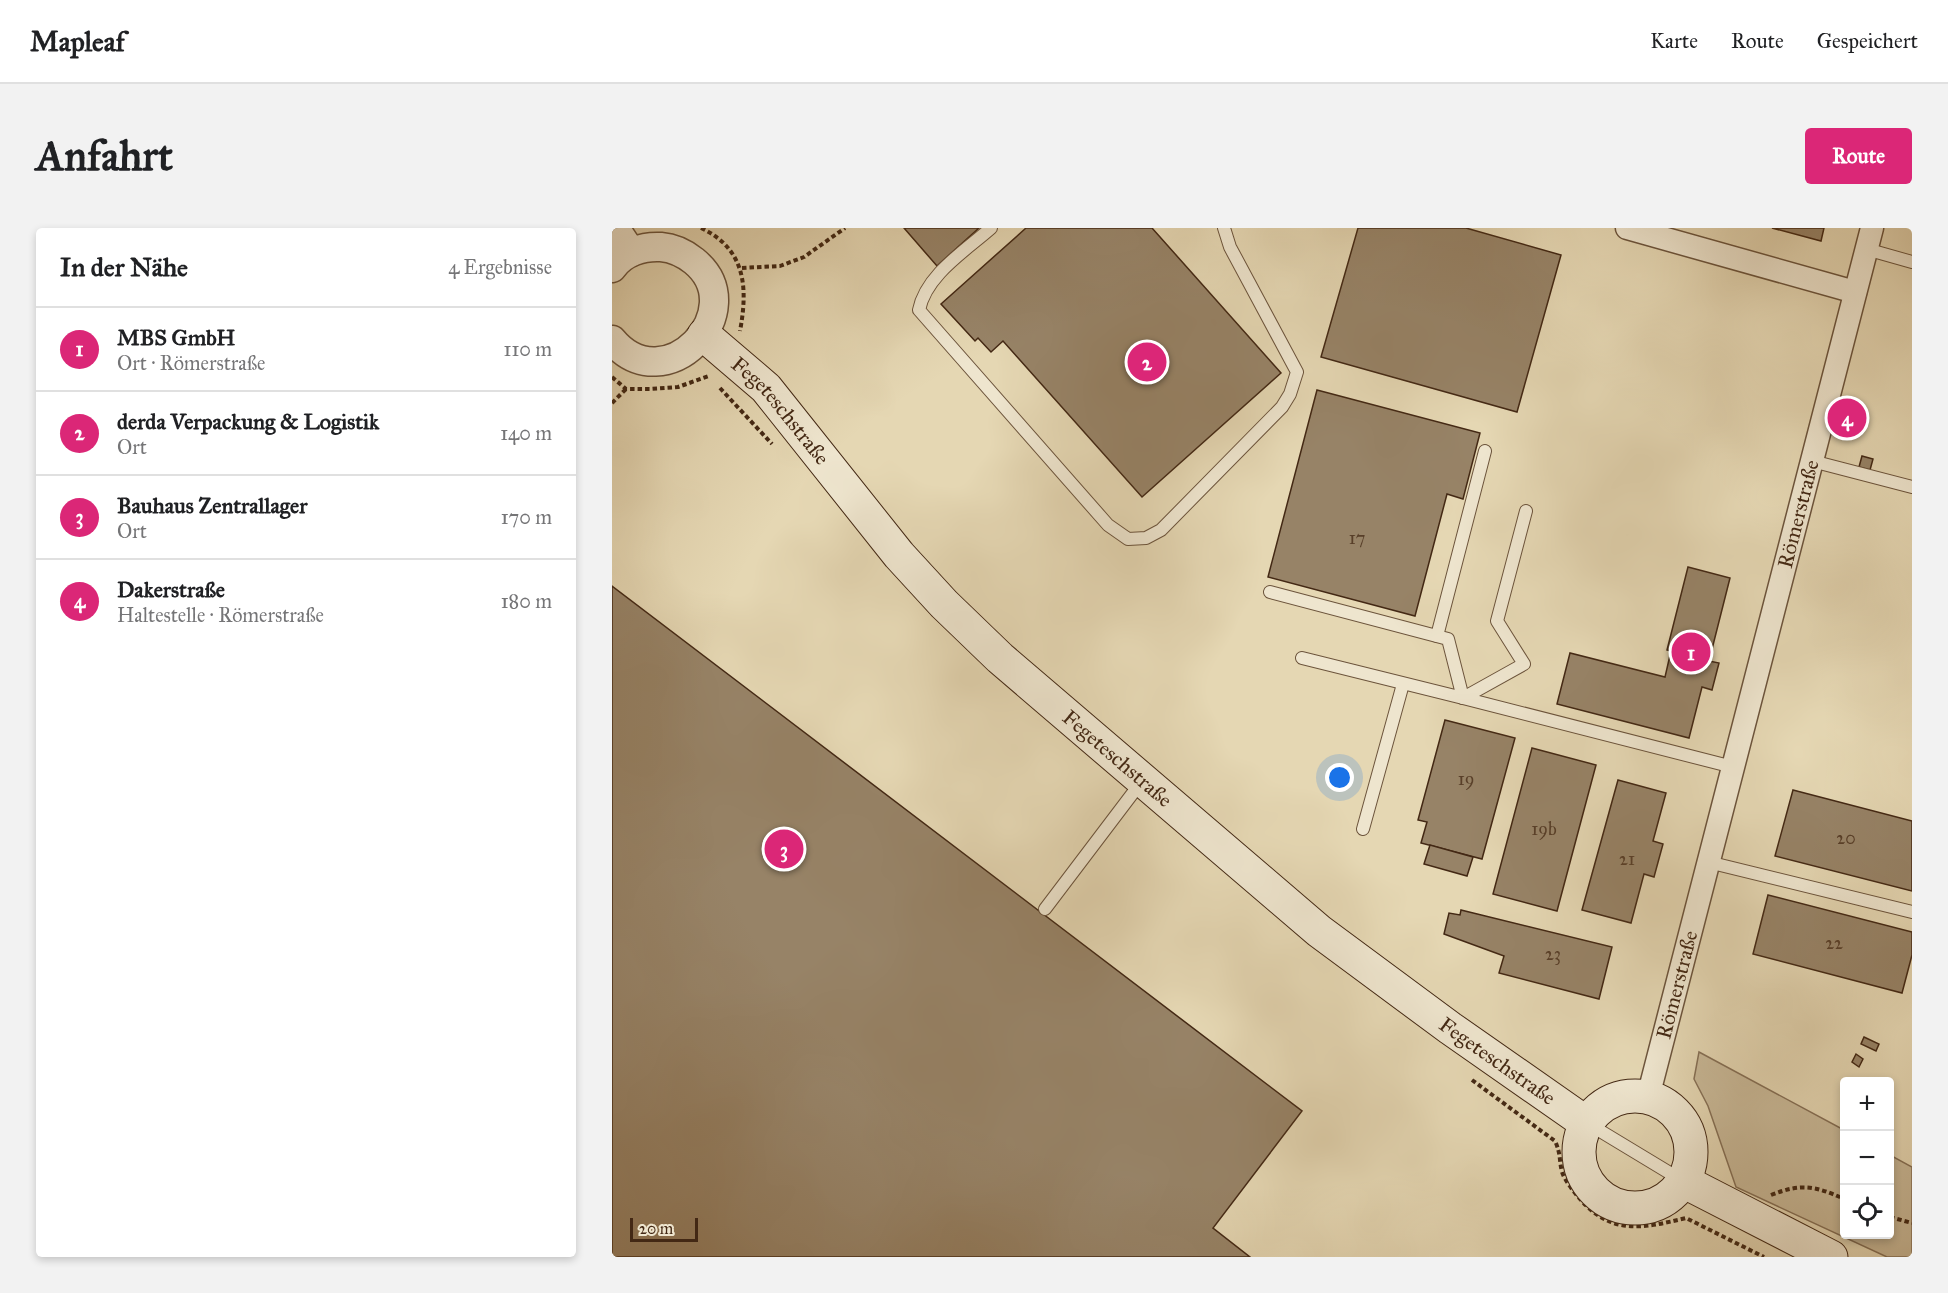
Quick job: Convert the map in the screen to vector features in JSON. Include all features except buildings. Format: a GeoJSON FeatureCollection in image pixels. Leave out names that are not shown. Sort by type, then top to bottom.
{"type":"FeatureCollection","features":[{"type":"Feature","properties":{"kind":"main road","name":"Fegeteschstraße"},"geometry":{"type":"LineString","coordinates":[[704,335],[766,388],[899,555],[944,604],[1000,657],[1319,931],[1450,1028],[1586,1123]]}},
{"type":"Feature","properties":{"kind":"main road"},"geometry":{"type":"LineString","coordinates":[[1630,1095],[1648,1097],[1671,1109],[1687,1130],[1691,1147],[1690,1165],[1683,1181],[1672,1195],[1657,1204],[1640,1209],[1622,1207],[1605,1201],[1592,1189],[1582,1174],[1578,1157],[1580,1139],[1586,1123],[1598,1109],[1613,1100],[1630,1095]]}},
{"type":"Feature","properties":{"kind":"main road"},"geometry":{"type":"LineString","coordinates":[[1683,1181],[1830,1257]]}},
{"type":"Feature","properties":{"kind":"street"},"geometry":{"type":"LineString","coordinates":[[614,347],[631,356],[646,360],[662,361],[679,356],[692,348],[704,335],[711,318],[713,299],[709,282],[699,266],[684,254],[667,247],[648,247],[621,260],[615,228]]}},
{"type":"Feature","properties":{"kind":"street"},"geometry":{"type":"LineString","coordinates":[[1627,228],[1855,292]]}},
{"type":"Feature","properties":{"kind":"street","name":"Römerstraße"},"geometry":{"type":"LineString","coordinates":[[1648,1097],[1869,239]]}},
{"type":"Feature","properties":{"kind":"lane"},"geometry":{"type":"LineString","coordinates":[[991,228],[940,273],[923,292],[920,310],[1108,525],[1128,539],[1146,538],[1161,530],[1261,430],[1290,394],[1297,372],[1270,317],[1230,247],[1224,228]]}},
{"type":"Feature","properties":{"kind":"lane"},"geometry":{"type":"LineString","coordinates":[[1869,239],[1912,261]]}},
{"type":"Feature","properties":{"kind":"lane"},"geometry":{"type":"LineString","coordinates":[[1437,636],[1485,451]]}},
{"type":"Feature","properties":{"kind":"lane"},"geometry":{"type":"LineString","coordinates":[[1812,462],[1912,487]]}},
{"type":"Feature","properties":{"kind":"lane"},"geometry":{"type":"LineString","coordinates":[[1463,698],[1524,664],[1497,621],[1526,511]]}},
{"type":"Feature","properties":{"kind":"lane"},"geometry":{"type":"LineString","coordinates":[[1270,592],[1448,639],[1463,698]]}},
{"type":"Feature","properties":{"kind":"lane"},"geometry":{"type":"LineString","coordinates":[[1302,658],[1733,767]]}},
{"type":"Feature","properties":{"kind":"lane"},"geometry":{"type":"LineString","coordinates":[[1363,829],[1403,684]]}},
{"type":"Feature","properties":{"kind":"lane"},"geometry":{"type":"LineString","coordinates":[[1045,909],[1143,780]]}},
{"type":"Feature","properties":{"kind":"lane"},"geometry":{"type":"LineString","coordinates":[[1708,862],[1912,912]]}},
{"type":"Feature","properties":{"kind":"lane"},"geometry":{"type":"LineString","coordinates":[[1586,1123],[1683,1181]]}},
{"type":"Feature","properties":{"kind":"path"},"geometry":{"type":"LineString","coordinates":[[742,268],[780,266],[804,257],[845,228]]}},
{"type":"Feature","properties":{"kind":"path"},"geometry":{"type":"LineString","coordinates":[[612,377],[626,389],[612,403]]}},
{"type":"Feature","properties":{"kind":"path"},"geometry":{"type":"LineString","coordinates":[[1769,1196],[1791,1187],[1820,1188],[1840,1197]]}},
{"type":"Feature","properties":{"kind":"path"},"geometry":{"type":"LineString","coordinates":[[1894,1218],[1912,1223]]}},
{"type":"Feature","properties":{"kind":"shaded area"},"geometry":{"type":"Polygon","coordinates":[[[1699,1052],[1840,1128],[1840,1235],[1736,1187],[1708,1106],[1694,1079],[1699,1052]]]}},
{"type":"Feature","properties":{"kind":"shaded area"},"geometry":{"type":"Polygon","coordinates":[[[1894,1157],[1912,1167],[1912,1257],[1887,1257],[1848,1239],[1894,1239],[1894,1157]]]}},
{"type":"Feature","properties":{"kind":"place","name":"derda Verpackung & Logistik"},"geometry":{"type":"Point","coordinates":[1147,362]}},
{"type":"Feature","properties":{"kind":"place","name":"Dakerstraße"},"geometry":{"type":"Point","coordinates":[1847,418]}},
{"type":"Feature","properties":{"kind":"place","name":"MBS GmbH"},"geometry":{"type":"Point","coordinates":[1691,652]}},
{"type":"Feature","properties":{"kind":"place","name":"Bauhaus Zentrallager"},"geometry":{"type":"Point","coordinates":[784,849]}}]}
